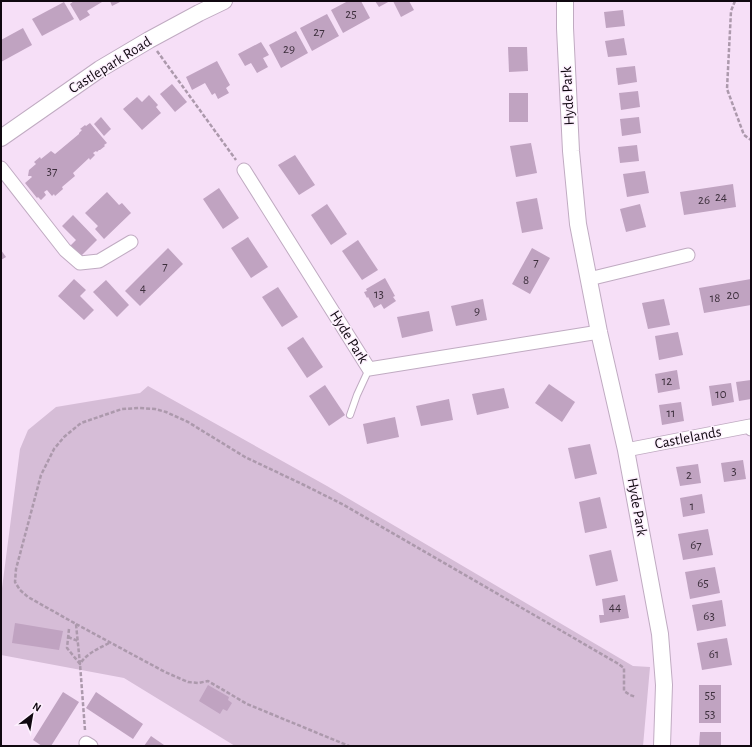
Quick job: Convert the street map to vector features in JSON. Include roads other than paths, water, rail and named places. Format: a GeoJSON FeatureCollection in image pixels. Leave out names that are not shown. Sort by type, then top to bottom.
{"type":"FeatureCollection","features":[{"type":"Feature","properties":{"kind":"street","name":"Castlepark Road"},"geometry":{"type":"LineString","coordinates":[[1,138],[100,69],[149,40],[224,1]]}},
{"type":"Feature","properties":{"kind":"street","name":"Hyde Park"},"geometry":{"type":"LineString","coordinates":[[565,1],[564,28],[571,151],[578,224],[599,332],[626,450],[660,634],[664,685],[662,746]]}},
{"type":"Feature","properties":{"kind":"street"},"geometry":{"type":"LineString","coordinates":[[1,168],[65,250],[80,263],[99,261],[132,242]]}},
{"type":"Feature","properties":{"kind":"street","name":"Hyde Park"},"geometry":{"type":"LineString","coordinates":[[244,170],[369,369],[599,332]]}},
{"type":"Feature","properties":{"kind":"street"},"geometry":{"type":"LineString","coordinates":[[589,280],[688,255]]}},
{"type":"Feature","properties":{"kind":"street","name":"Castlelands"},"geometry":{"type":"LineString","coordinates":[[626,450],[751,426]]}},
{"type":"Feature","properties":{"kind":"lane"},"geometry":{"type":"LineString","coordinates":[[350,415],[369,369]]}}]}
